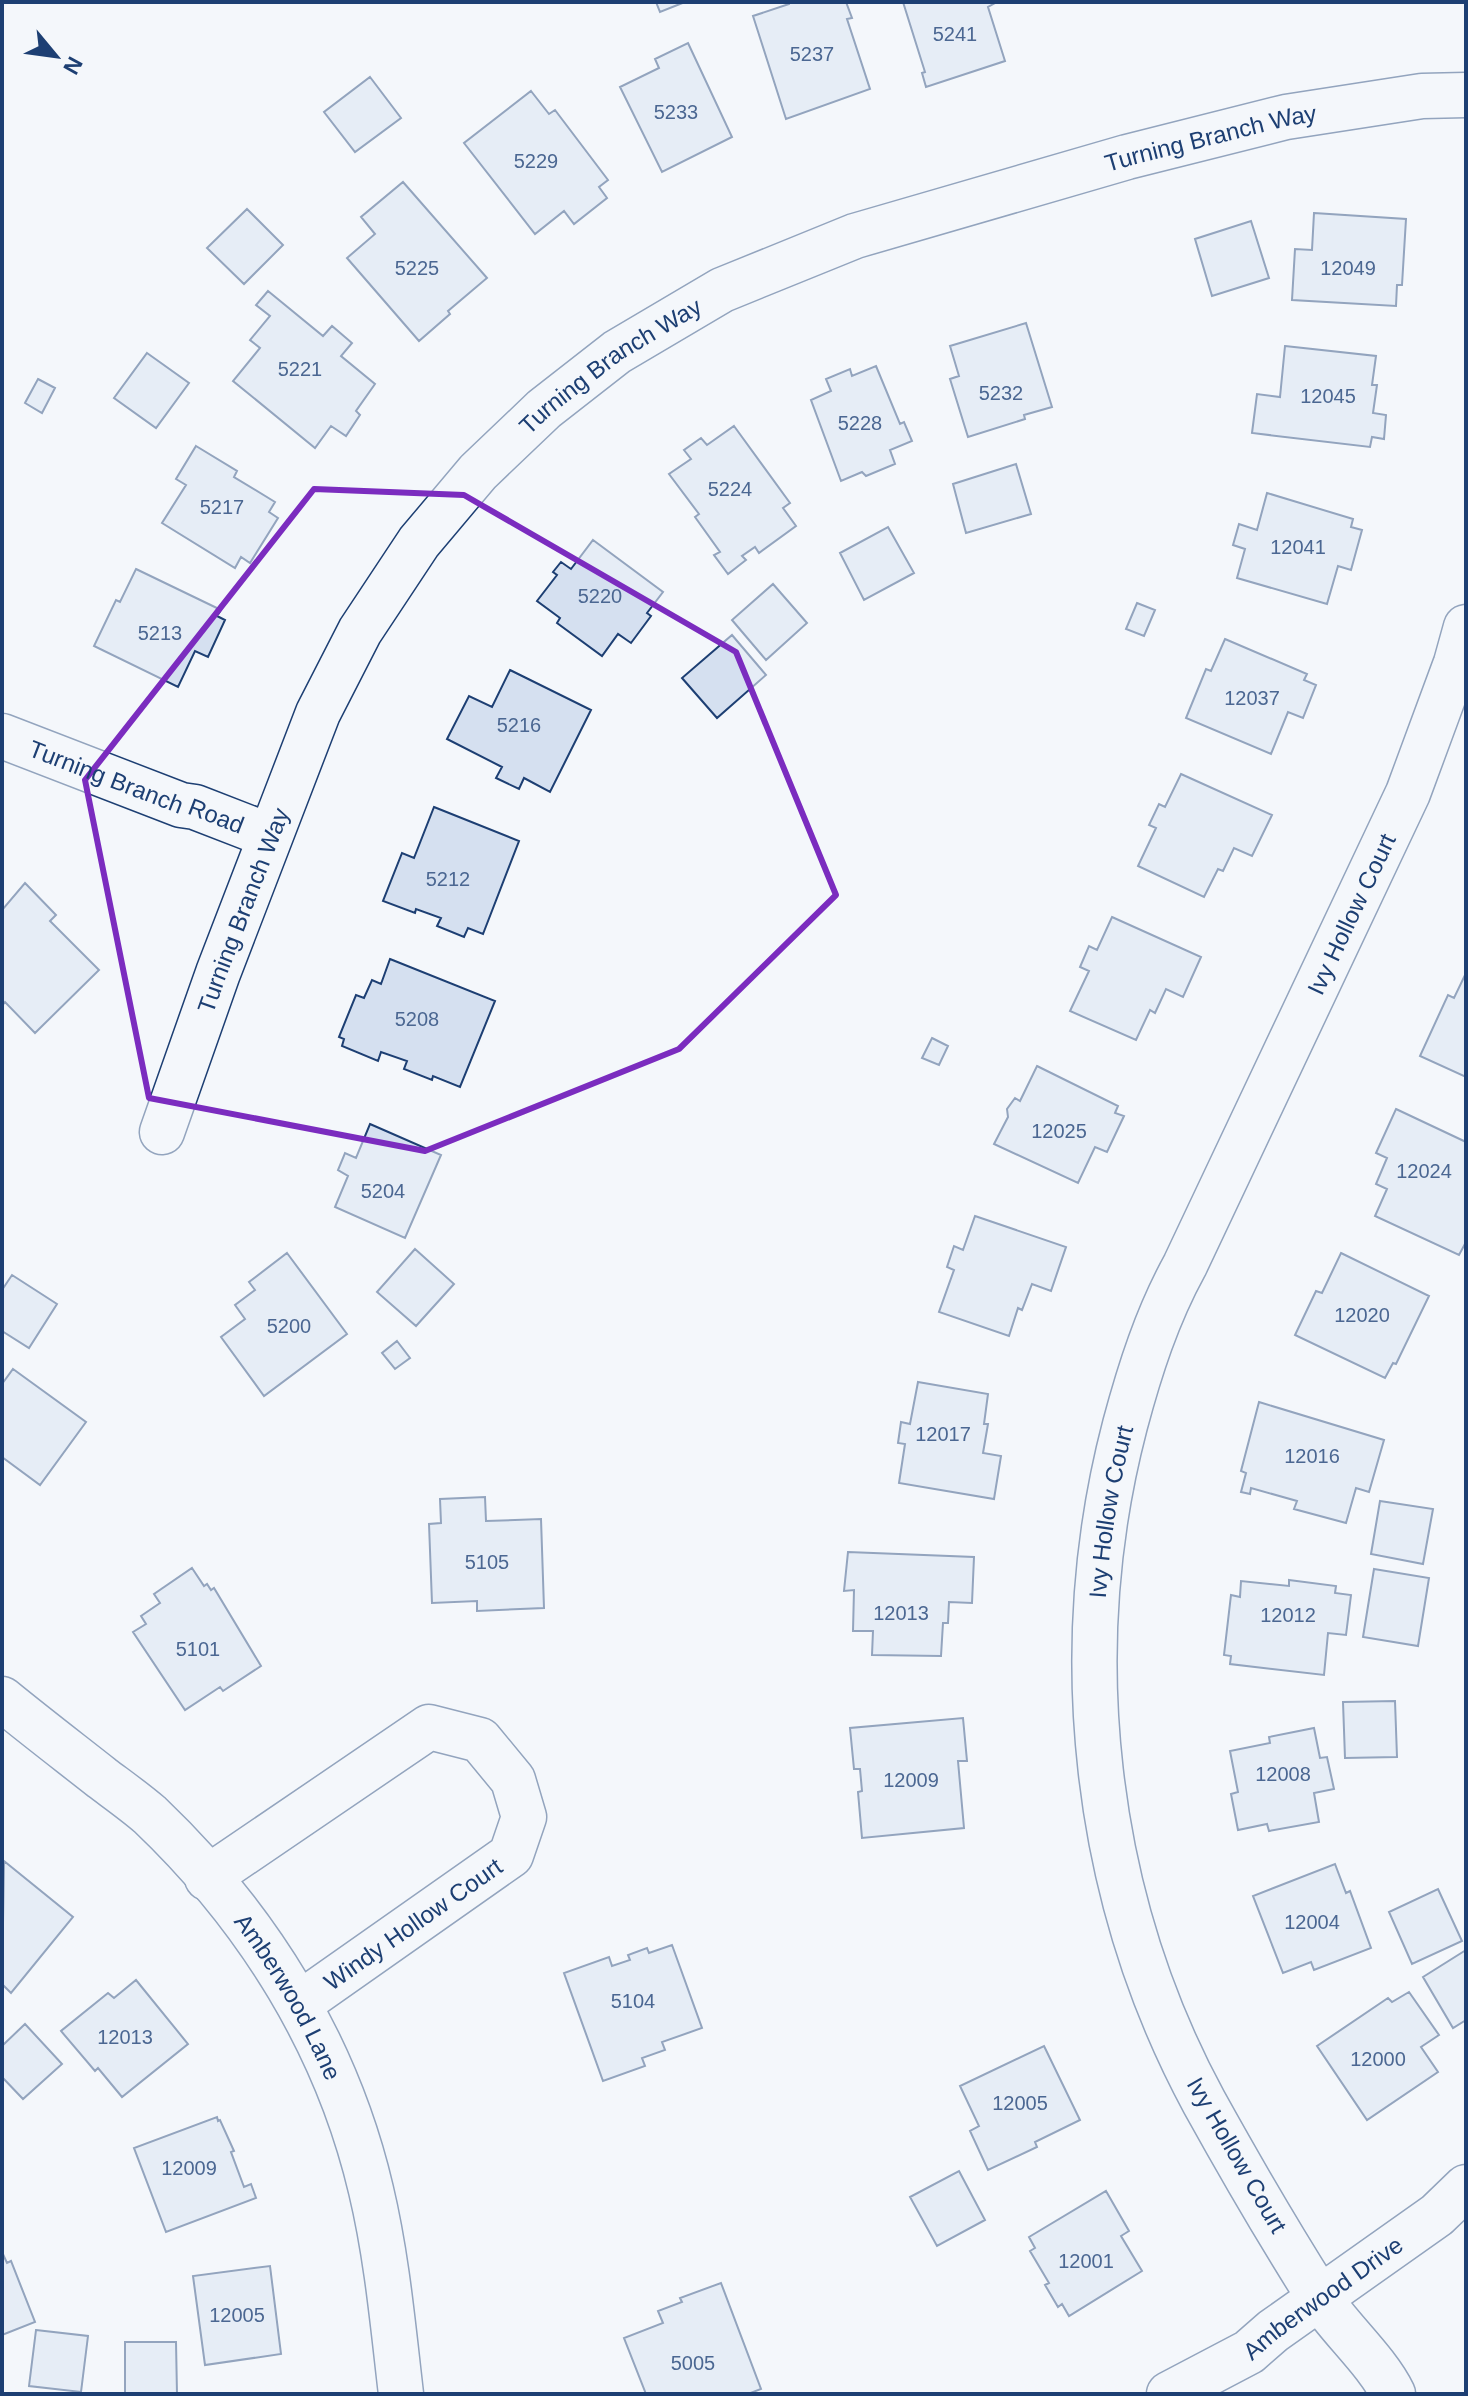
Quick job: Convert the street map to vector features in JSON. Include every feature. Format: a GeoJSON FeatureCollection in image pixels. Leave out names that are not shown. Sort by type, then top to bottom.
{"type":"FeatureCollection","features":[{"type":"Feature","properties":{"kind":"street","name":"Turning Branch Way"},"geometry":{"type":"LineString","coordinates":[[162,1132],[270,836],[325,699],[360,631],[419,542],[478,472],[544,409],[617,352],[722,290],[855,236],[1127,157],[1286,117],[1422,96],[1466,95]]}},
{"type":"Feature","properties":{"kind":"street","name":"Ivy Hollow Court"},"geometry":{"type":"LineString","coordinates":[[1393,2394],[1320,2299],[1203,2100],[1162,2013],[1135,1937],[1111,1842],[1100,1768],[1093,1665],[1098,1566],[1113,1471],[1138,1376],[1166,1300],[1408,793],[1456,663],[1466,627]]}},
{"type":"Feature","properties":{"kind":"street","name":"Turning Branch Road"},"geometry":{"type":"LineString","coordinates":[[2,736],[270,836]]}},
{"type":"Feature","properties":{"kind":"street","name":"Amberwood Lane"},"geometry":{"type":"LineString","coordinates":[[2,1699],[149,1815],[207,1878],[272,1958],[317,2034],[341,2094],[371,2189],[389,2286],[401,2394]]}},
{"type":"Feature","properties":{"kind":"street","name":"Windy Hollow Court"},"geometry":{"type":"LineString","coordinates":[[207,1878],[429,1727],[480,1740],[513,1780],[524,1817],[511,1855],[299,2004]]}},
{"type":"Feature","properties":{"kind":"street","name":"Amberwood Drive"},"geometry":{"type":"LineString","coordinates":[[1169,2394],[1249,2352],[1262,2339],[1437,2215],[1466,2187]]}},
{"type":"Feature","properties":{"kind":"highlighted area"},"geometry":{"type":"Polygon","coordinates":[[[314,489],[464,495],[736,652],[836,895],[679,1049],[425,1151],[149,1098],[85,780],[314,489]]]}},
{"type":"Feature","properties":{"kind":"building"},"geometry":{"type":"Polygon","coordinates":[[[656,2],[685,2],[660,12],[656,2]]]}},
{"type":"Feature","properties":{"kind":"building"},"geometry":{"type":"Polygon","coordinates":[[[789,2],[846,2],[852,18],[847,19],[870,89],[786,119],[753,16],[789,2]]]}},
{"type":"Feature","properties":{"kind":"building"},"geometry":{"type":"Polygon","coordinates":[[[903,2],[997,2],[988,7],[1005,61],[926,87],[922,73],[925,72],[903,2]]]}},
{"type":"Feature","properties":{"kind":"building"},"geometry":{"type":"Polygon","coordinates":[[[688,43],[732,137],[662,172],[620,87],[659,68],[655,59],[688,43]]]}},
{"type":"Feature","properties":{"kind":"building"},"geometry":{"type":"Polygon","coordinates":[[[370,77],[401,118],[355,152],[324,112],[370,77]]]}},
{"type":"Feature","properties":{"kind":"building"},"geometry":{"type":"Polygon","coordinates":[[[531,91],[549,114],[555,110],[608,180],[599,187],[607,198],[574,224],[564,211],[535,234],[464,143],[531,91]]]}},
{"type":"Feature","properties":{"kind":"building"},"geometry":{"type":"Polygon","coordinates":[[[403,182],[487,278],[419,341],[347,258],[375,234],[361,217],[403,182]]]}},
{"type":"Feature","properties":{"kind":"building"},"geometry":{"type":"Polygon","coordinates":[[[247,209],[283,245],[244,284],[207,248],[247,209]]]}},
{"type":"Feature","properties":{"kind":"building"},"geometry":{"type":"Polygon","coordinates":[[[1314,213],[1406,219],[1402,285],[1397,285],[1396,306],[1292,300],[1295,249],[1312,250],[1314,213]]]}},
{"type":"Feature","properties":{"kind":"building"},"geometry":{"type":"Polygon","coordinates":[[[1251,221],[1269,278],[1212,296],[1195,239],[1251,221]]]}},
{"type":"Feature","properties":{"kind":"building"},"geometry":{"type":"Polygon","coordinates":[[[268,291],[323,336],[332,326],[352,343],[341,356],[375,384],[356,411],[360,415],[346,436],[331,426],[315,448],[233,381],[260,348],[250,340],[270,316],[256,305],[268,291]]]}},
{"type":"Feature","properties":{"kind":"building"},"geometry":{"type":"Polygon","coordinates":[[[1026,323],[1052,407],[968,437],[950,379],[959,376],[950,346],[1026,323]]]}},
{"type":"Feature","properties":{"kind":"building"},"geometry":{"type":"Polygon","coordinates":[[[1285,346],[1376,356],[1372,385],[1377,385],[1373,413],[1386,415],[1384,439],[1372,437],[1370,447],[1252,433],[1257,394],[1280,397],[1285,346]]]}},
{"type":"Feature","properties":{"kind":"building"},"geometry":{"type":"Polygon","coordinates":[[[147,353],[189,383],[156,428],[114,398],[147,353]]]}},
{"type":"Feature","properties":{"kind":"building"},"geometry":{"type":"Polygon","coordinates":[[[876,366],[900,424],[904,422],[912,441],[890,450],[895,464],[866,476],[862,472],[841,481],[811,400],[831,391],[826,379],[850,369],[852,376],[876,366]]]}},
{"type":"Feature","properties":{"kind":"building"},"geometry":{"type":"Polygon","coordinates":[[[38,379],[55,388],[42,413],[25,403],[38,379]]]}},
{"type":"Feature","properties":{"kind":"building"},"geometry":{"type":"Polygon","coordinates":[[[734,426],[790,503],[783,508],[796,526],[759,553],[755,547],[742,556],[746,560],[728,574],[714,555],[720,552],[695,517],[699,514],[669,474],[691,459],[684,450],[701,438],[707,445],[734,426]]]}},
{"type":"Feature","properties":{"kind":"building"},"geometry":{"type":"Polygon","coordinates":[[[196,446],[237,471],[234,477],[275,502],[269,512],[278,518],[250,563],[241,557],[235,568],[162,523],[186,485],[176,479],[196,446]]]}},
{"type":"Feature","properties":{"kind":"building"},"geometry":{"type":"Polygon","coordinates":[[[1016,464],[1031,514],[966,533],[953,484],[1016,464]]]}},
{"type":"Feature","properties":{"kind":"building"},"geometry":{"type":"Polygon","coordinates":[[[1267,493],[1353,519],[1351,527],[1362,530],[1351,570],[1338,566],[1327,604],[1237,578],[1245,549],[1233,545],[1239,524],[1257,530],[1267,493]]]}},
{"type":"Feature","properties":{"kind":"building"},"geometry":{"type":"Polygon","coordinates":[[[888,527],[914,573],[864,600],[840,553],[888,527]]]}},
{"type":"Feature","properties":{"kind":"building"},"geometry":{"type":"Polygon","coordinates":[[[593,540],[663,592],[647,613],[651,616],[631,643],[618,634],[602,656],[557,623],[560,618],[537,601],[557,575],[553,572],[561,562],[571,569],[593,540]]]}},
{"type":"Feature","properties":{"kind":"building"},"geometry":{"type":"Polygon","coordinates":[[[136,569],[221,610],[217,616],[225,620],[208,657],[195,651],[178,687],[94,646],[116,600],[120,602],[136,569]]]}},
{"type":"Feature","properties":{"kind":"building"},"geometry":{"type":"Polygon","coordinates":[[[773,584],[807,623],[766,660],[732,620],[773,584]]]}},
{"type":"Feature","properties":{"kind":"building"},"geometry":{"type":"Polygon","coordinates":[[[1137,603],[1155,610],[1144,636],[1126,629],[1137,603]]]}},
{"type":"Feature","properties":{"kind":"building"},"geometry":{"type":"Polygon","coordinates":[[[732,635],[766,675],[717,718],[682,678],[732,635]]]}},
{"type":"Feature","properties":{"kind":"building"},"geometry":{"type":"Polygon","coordinates":[[[1225,639],[1307,674],[1304,680],[1316,685],[1303,718],[1288,712],[1271,754],[1186,718],[1206,669],[1211,671],[1225,639]]]}},
{"type":"Feature","properties":{"kind":"building"},"geometry":{"type":"Polygon","coordinates":[[[510,670],[591,710],[550,792],[524,778],[519,789],[496,778],[502,767],[447,739],[469,696],[492,707],[510,670]]]}},
{"type":"Feature","properties":{"kind":"building"},"geometry":{"type":"Polygon","coordinates":[[[1181,774],[1272,815],[1252,856],[1234,848],[1223,871],[1218,869],[1204,897],[1138,866],[1156,828],[1149,825],[1159,804],[1165,807],[1181,774]]]}},
{"type":"Feature","properties":{"kind":"building"},"geometry":{"type":"Polygon","coordinates":[[[434,807],[519,841],[483,934],[468,928],[464,937],[437,926],[441,918],[416,909],[415,913],[383,901],[402,853],[414,858],[434,807]]]}},
{"type":"Feature","properties":{"kind":"building"},"geometry":{"type":"Polygon","coordinates":[[[25,883],[56,915],[50,921],[99,970],[35,1033],[5,1002],[2,1006],[2,910],[25,883]]]}},
{"type":"Feature","properties":{"kind":"building"},"geometry":{"type":"Polygon","coordinates":[[[1112,917],[1201,957],[1183,997],[1166,989],[1155,1013],[1150,1010],[1136,1040],[1070,1011],[1089,971],[1080,967],[1089,946],[1097,950],[1112,917]]]}},
{"type":"Feature","properties":{"kind":"building"},"geometry":{"type":"Polygon","coordinates":[[[390,959],[495,1001],[460,1087],[404,1069],[407,1061],[381,1052],[378,1061],[342,1046],[344,1039],[339,1037],[356,995],[364,998],[372,980],[381,984],[390,959]]]}},
{"type":"Feature","properties":{"kind":"building"},"geometry":{"type":"Polygon","coordinates":[[[1466,973],[1466,1077],[1420,1056],[1448,995],[1454,998],[1466,973]]]}},
{"type":"Feature","properties":{"kind":"building"},"geometry":{"type":"Polygon","coordinates":[[[932,1038],[948,1046],[939,1065],[922,1058],[932,1038]]]}},
{"type":"Feature","properties":{"kind":"building"},"geometry":{"type":"Polygon","coordinates":[[[1037,1066],[1118,1106],[1115,1113],[1124,1116],[1107,1152],[1095,1147],[1078,1183],[994,1144],[1008,1117],[1007,1109],[1015,1098],[1020,1101],[1037,1066]]]}},
{"type":"Feature","properties":{"kind":"building"},"geometry":{"type":"Polygon","coordinates":[[[1396,1109],[1466,1142],[1466,1242],[1459,1255],[1375,1216],[1387,1189],[1376,1184],[1387,1158],[1376,1153],[1396,1109]]]}},
{"type":"Feature","properties":{"kind":"building"},"geometry":{"type":"Polygon","coordinates":[[[370,1124],[441,1155],[405,1238],[335,1207],[348,1176],[338,1170],[345,1153],[356,1158],[370,1124]]]}},
{"type":"Feature","properties":{"kind":"building"},"geometry":{"type":"Polygon","coordinates":[[[975,1216],[1066,1247],[1051,1291],[1032,1284],[1022,1310],[1018,1308],[1009,1336],[939,1312],[954,1270],[947,1267],[954,1246],[963,1250],[975,1216]]]}},
{"type":"Feature","properties":{"kind":"building"},"geometry":{"type":"Polygon","coordinates":[[[415,1249],[454,1284],[416,1326],[377,1292],[415,1249]]]}},
{"type":"Feature","properties":{"kind":"building"},"geometry":{"type":"Polygon","coordinates":[[[287,1253],[347,1334],[264,1396],[221,1337],[245,1319],[235,1305],[255,1290],[249,1282],[287,1253]]]}},
{"type":"Feature","properties":{"kind":"building"},"geometry":{"type":"Polygon","coordinates":[[[1341,1253],[1429,1296],[1396,1364],[1393,1363],[1385,1378],[1295,1335],[1316,1291],[1322,1293],[1341,1253]]]}},
{"type":"Feature","properties":{"kind":"building"},"geometry":{"type":"Polygon","coordinates":[[[12,1275],[57,1304],[29,1348],[2,1331],[2,1290],[12,1275]]]}},
{"type":"Feature","properties":{"kind":"building"},"geometry":{"type":"Polygon","coordinates":[[[397,1341],[410,1358],[395,1369],[382,1353],[397,1341]]]}},
{"type":"Feature","properties":{"kind":"building"},"geometry":{"type":"Polygon","coordinates":[[[13,1369],[86,1422],[40,1485],[2,1457],[2,1384],[13,1369]]]}},
{"type":"Feature","properties":{"kind":"building"},"geometry":{"type":"Polygon","coordinates":[[[918,1382],[988,1394],[984,1424],[988,1424],[983,1453],[1001,1456],[994,1499],[899,1483],[905,1444],[898,1443],[901,1422],[910,1424],[918,1382]]]}},
{"type":"Feature","properties":{"kind":"building"},"geometry":{"type":"Polygon","coordinates":[[[1259,1402],[1384,1440],[1369,1492],[1356,1488],[1346,1523],[1294,1509],[1297,1501],[1251,1488],[1250,1494],[1241,1492],[1246,1473],[1241,1471],[1259,1402]]]}},
{"type":"Feature","properties":{"kind":"building"},"geometry":{"type":"Polygon","coordinates":[[[485,1497],[486,1521],[541,1519],[544,1608],[477,1611],[477,1601],[432,1603],[429,1524],[441,1523],[440,1499],[485,1497]]]}},
{"type":"Feature","properties":{"kind":"building"},"geometry":{"type":"Polygon","coordinates":[[[1380,1501],[1433,1509],[1423,1564],[1371,1554],[1380,1501]]]}},
{"type":"Feature","properties":{"kind":"building"},"geometry":{"type":"Polygon","coordinates":[[[848,1552],[974,1557],[972,1603],[949,1602],[948,1623],[943,1623],[941,1656],[872,1655],[873,1631],[853,1631],[854,1590],[844,1591],[848,1552]]]}},
{"type":"Feature","properties":{"kind":"building"},"geometry":{"type":"Polygon","coordinates":[[[192,1568],[204,1586],[207,1584],[211,1590],[214,1588],[261,1666],[223,1691],[220,1687],[185,1710],[133,1632],[146,1624],[141,1616],[160,1603],[154,1594],[192,1568]]]}},
{"type":"Feature","properties":{"kind":"building"},"geometry":{"type":"Polygon","coordinates":[[[1374,1569],[1429,1578],[1418,1646],[1363,1637],[1374,1569]]]}},
{"type":"Feature","properties":{"kind":"building"},"geometry":{"type":"Polygon","coordinates":[[[1289,1580],[1336,1586],[1335,1593],[1351,1595],[1346,1635],[1328,1633],[1324,1675],[1230,1664],[1231,1656],[1224,1655],[1231,1595],[1240,1597],[1241,1581],[1289,1586],[1289,1580]]]}},
{"type":"Feature","properties":{"kind":"building"},"geometry":{"type":"Polygon","coordinates":[[[1395,1701],[1397,1757],[1345,1758],[1343,1702],[1395,1701]]]}},
{"type":"Feature","properties":{"kind":"building"},"geometry":{"type":"Polygon","coordinates":[[[963,1718],[967,1761],[958,1761],[964,1828],[862,1838],[858,1792],[862,1791],[860,1769],[854,1769],[850,1728],[963,1718]]]}},
{"type":"Feature","properties":{"kind":"building"},"geometry":{"type":"Polygon","coordinates":[[[1314,1728],[1320,1758],[1327,1757],[1334,1789],[1314,1793],[1319,1822],[1269,1831],[1267,1824],[1238,1830],[1231,1794],[1238,1792],[1230,1751],[1270,1743],[1269,1737],[1314,1728]]]}},
{"type":"Feature","properties":{"kind":"building"},"geometry":{"type":"Polygon","coordinates":[[[4,1861],[73,1917],[11,1993],[2,1984],[4,1861]]]}},
{"type":"Feature","properties":{"kind":"building"},"geometry":{"type":"Polygon","coordinates":[[[1335,1864],[1346,1893],[1350,1891],[1371,1948],[1314,1970],[1311,1962],[1283,1973],[1253,1896],[1335,1864]]]}},
{"type":"Feature","properties":{"kind":"building"},"geometry":{"type":"Polygon","coordinates":[[[1438,1889],[1462,1941],[1412,1964],[1389,1912],[1438,1889]]]}},
{"type":"Feature","properties":{"kind":"building"},"geometry":{"type":"Polygon","coordinates":[[[672,1945],[702,2028],[662,2042],[665,2050],[642,2058],[645,2066],[603,2081],[564,1973],[609,1957],[612,1966],[630,1960],[628,1955],[647,1948],[649,1953],[672,1945]]]}},
{"type":"Feature","properties":{"kind":"building"},"geometry":{"type":"Polygon","coordinates":[[[1466,1950],[1466,2020],[1453,2028],[1423,1977],[1466,1950]]]}},
{"type":"Feature","properties":{"kind":"building"},"geometry":{"type":"Polygon","coordinates":[[[136,1980],[188,2044],[122,2097],[61,2031],[108,1993],[114,1998],[136,1980]]]}},
{"type":"Feature","properties":{"kind":"building"},"geometry":{"type":"Polygon","coordinates":[[[1409,1992],[1439,2035],[1421,2047],[1438,2072],[1367,2120],[1317,2046],[1388,1998],[1392,2002],[1409,1992]]]}},
{"type":"Feature","properties":{"kind":"building"},"geometry":{"type":"Polygon","coordinates":[[[25,2024],[62,2064],[23,2099],[2,2077],[2,2046],[25,2024]]]}},
{"type":"Feature","properties":{"kind":"building"},"geometry":{"type":"Polygon","coordinates":[[[1044,2046],[1080,2120],[1035,2142],[1037,2147],[988,2170],[970,2131],[979,2126],[960,2086],[1044,2046]]]}},
{"type":"Feature","properties":{"kind":"building"},"geometry":{"type":"Polygon","coordinates":[[[217,2117],[234,2151],[231,2152],[244,2187],[251,2184],[256,2198],[166,2232],[134,2148],[217,2117]]]}},
{"type":"Feature","properties":{"kind":"building"},"geometry":{"type":"Polygon","coordinates":[[[959,2171],[985,2220],[937,2246],[910,2197],[959,2171]]]}},
{"type":"Feature","properties":{"kind":"building"},"geometry":{"type":"Polygon","coordinates":[[[1106,2191],[1129,2231],[1121,2236],[1142,2271],[1069,2316],[1062,2304],[1058,2307],[1045,2285],[1049,2283],[1030,2251],[1035,2248],[1029,2237],[1106,2191]]]}},
{"type":"Feature","properties":{"kind":"building"},"geometry":{"type":"Polygon","coordinates":[[[2,2252],[7,2263],[11,2261],[35,2322],[2,2335],[2,2252]]]}},
{"type":"Feature","properties":{"kind":"building"},"geometry":{"type":"Polygon","coordinates":[[[270,2266],[281,2354],[205,2365],[193,2276],[270,2266]]]}},
{"type":"Feature","properties":{"kind":"building"},"geometry":{"type":"Polygon","coordinates":[[[721,2283],[761,2389],[748,2394],[646,2394],[624,2338],[663,2323],[658,2311],[682,2302],[680,2298],[721,2283]]]}},
{"type":"Feature","properties":{"kind":"building"},"geometry":{"type":"Polygon","coordinates":[[[36,2330],[88,2336],[81,2392],[29,2386],[36,2330]]]}},
{"type":"Feature","properties":{"kind":"building"},"geometry":{"type":"Polygon","coordinates":[[[125,2342],[176,2342],[177,2394],[125,2394],[125,2342]]]}}]}
